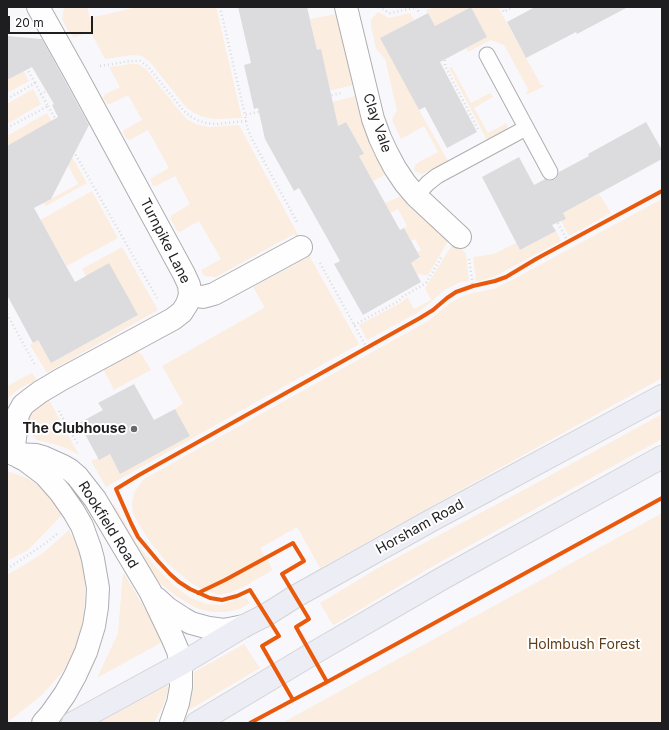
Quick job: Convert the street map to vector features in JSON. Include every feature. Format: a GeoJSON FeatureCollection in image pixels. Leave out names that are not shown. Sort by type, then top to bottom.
{"type":"FeatureCollection","features":[{"type":"Feature","properties":{"kind":"highway","name":"Horsham Road"},"geometry":{"type":"LineString","coordinates":[[73,723],[181,664],[296,596],[432,520],[662,396]]}},
{"type":"Feature","properties":{"kind":"highway"},"geometry":{"type":"LineString","coordinates":[[197,723],[443,578],[662,457]]}},
{"type":"Feature","properties":{"kind":"street","name":"Turnpike Lane"},"geometry":{"type":"LineString","coordinates":[[15,456],[17,419],[23,405],[47,387],[170,321],[182,312],[187,304],[190,294],[189,285],[184,274],[38,7]]}},
{"type":"Feature","properties":{"kind":"street","name":"Clay Vale"},"geometry":{"type":"LineString","coordinates":[[346,7],[373,119],[380,138],[395,168],[405,183],[416,196],[458,235]]}},
{"type":"Feature","properties":{"kind":"street"},"geometry":{"type":"LineString","coordinates":[[190,294],[203,297],[214,294],[301,246]]}},
{"type":"Feature","properties":{"kind":"street","name":"Rookfield Road"},"geometry":{"type":"LineString","coordinates":[[15,456],[36,455],[43,457],[63,466],[77,476],[95,499],[150,591],[178,651],[181,664],[181,687],[178,703],[171,723]]}},
{"type":"Feature","properties":{"kind":"street","name":"Rookfield Road"},"geometry":{"type":"LineString","coordinates":[[15,456],[45,475],[63,496],[77,518],[90,548],[98,588],[94,626],[86,652],[65,694],[43,723]]}},
{"type":"Feature","properties":{"kind":"street","name":"Rookfield Road"},"geometry":{"type":"LineString","coordinates":[[150,591],[167,608],[191,623],[224,630],[244,626]]}},
{"type":"Feature","properties":{"kind":"lane"},"geometry":{"type":"LineString","coordinates":[[487,55],[550,172]]}},
{"type":"Feature","properties":{"kind":"lane"},"geometry":{"type":"LineString","coordinates":[[416,196],[437,176],[526,128]]}},
{"type":"Feature","properties":{"kind":"path"},"geometry":{"type":"LineString","coordinates":[[41,94],[76,75],[99,66],[130,61],[140,61],[145,64],[183,110],[190,116],[198,120],[216,124],[246,121],[220,7]]}},
{"type":"Feature","properties":{"kind":"path"},"geometry":{"type":"LineString","coordinates":[[379,7],[390,13],[417,7],[420,14]]}},
{"type":"Feature","properties":{"kind":"path"},"geometry":{"type":"LineString","coordinates":[[501,7],[504,12],[513,7]]}},
{"type":"Feature","properties":{"kind":"path"},"geometry":{"type":"LineString","coordinates":[[7,33],[170,321]]}},
{"type":"Feature","properties":{"kind":"path"},"geometry":{"type":"LineString","coordinates":[[445,60],[445,66],[489,149]]}},
{"type":"Feature","properties":{"kind":"path"},"geometry":{"type":"LineString","coordinates":[[7,98],[35,83]]}},
{"type":"Feature","properties":{"kind":"path"},"geometry":{"type":"LineString","coordinates":[[245,115],[365,87]]}},
{"type":"Feature","properties":{"kind":"path"},"geometry":{"type":"LineString","coordinates":[[7,128],[48,106]]}},
{"type":"Feature","properties":{"kind":"path"},"geometry":{"type":"LineString","coordinates":[[558,223],[568,242]]}},
{"type":"Feature","properties":{"kind":"path"},"geometry":{"type":"LineString","coordinates":[[354,325],[399,301],[402,296],[426,283],[458,235]]}},
{"type":"Feature","properties":{"kind":"path"},"geometry":{"type":"LineString","coordinates":[[7,314],[78,445]]}},
{"type":"Feature","properties":{"kind":"path"},"geometry":{"type":"LineString","coordinates":[[358,332],[367,348]]}},
{"type":"Feature","properties":{"kind":"path"},"geometry":{"type":"LineString","coordinates":[[7,568],[43,545],[77,518]]}},
{"type":"Feature","properties":{"kind":"green space"},"geometry":{"type":"Polygon","coordinates":[[[65,7],[87,7],[90,18],[133,7],[216,7],[242,118],[214,119],[203,117],[194,113],[186,107],[149,61],[142,56],[133,55],[105,59],[90,31],[74,38],[67,29],[62,19],[65,7]]]}},
{"type":"Feature","properties":{"kind":"green space"},"geometry":{"type":"Polygon","coordinates":[[[436,7],[470,7],[435,26],[426,10],[436,7]]]}},
{"type":"Feature","properties":{"kind":"green space"},"geometry":{"type":"Polygon","coordinates":[[[471,7],[498,7],[541,85],[545,86],[526,95],[528,89],[504,45],[491,40],[468,52],[466,48],[487,37],[471,7]]]}},
{"type":"Feature","properties":{"kind":"green space"},"geometry":{"type":"Polygon","coordinates":[[[378,12],[389,18],[410,13],[414,20],[381,38],[448,161],[422,174],[414,171],[415,165],[438,152],[424,126],[401,139],[392,120],[397,110],[385,59],[376,49],[371,26],[371,20],[378,12]]]}},
{"type":"Feature","properties":{"kind":"green space"},"geometry":{"type":"Polygon","coordinates":[[[336,14],[353,85],[316,94],[317,50],[310,19],[336,14]]]}},
{"type":"Feature","properties":{"kind":"green space"},"geometry":{"type":"Polygon","coordinates":[[[7,41],[29,81],[7,93],[7,80],[16,75],[7,41]]]}},
{"type":"Feature","properties":{"kind":"green space"},"geometry":{"type":"Polygon","coordinates":[[[138,64],[146,69],[188,120],[196,124],[209,127],[239,125],[359,344],[106,487],[91,461],[110,454],[120,473],[190,436],[175,409],[183,403],[162,366],[264,308],[253,287],[307,258],[294,234],[216,277],[204,276],[201,270],[221,259],[199,221],[180,232],[177,231],[170,218],[172,215],[190,204],[175,176],[156,186],[153,186],[151,178],[169,168],[148,130],[130,140],[127,139],[123,133],[124,130],[142,120],[128,95],[110,104],[107,104],[103,98],[105,94],[120,87],[109,67],[138,64]]]}},
{"type":"Feature","properties":{"kind":"green space"},"geometry":{"type":"Polygon","coordinates":[[[452,67],[471,103],[490,93],[493,97],[474,108],[488,133],[507,123],[506,131],[487,140],[449,68],[452,67]]]}},
{"type":"Feature","properties":{"kind":"green space"},"geometry":{"type":"Polygon","coordinates":[[[33,89],[41,104],[7,124],[7,104],[33,89]]]}},
{"type":"Feature","properties":{"kind":"green space"},"geometry":{"type":"Polygon","coordinates":[[[355,96],[373,152],[385,172],[383,176],[373,181],[359,156],[363,154],[346,122],[330,130],[329,103],[355,96]]]}},
{"type":"Feature","properties":{"kind":"green space"},"geometry":{"type":"Polygon","coordinates":[[[47,113],[87,183],[46,206],[43,203],[78,184],[49,130],[7,146],[7,136],[47,113]]]}},
{"type":"Feature","properties":{"kind":"green space"},"geometry":{"type":"Polygon","coordinates":[[[92,191],[118,238],[67,266],[40,220],[92,191]]]}},
{"type":"Feature","properties":{"kind":"green space"},"geometry":{"type":"Polygon","coordinates":[[[599,194],[611,213],[569,236],[561,221],[563,213],[599,194]]]}},
{"type":"Feature","properties":{"kind":"green space"},"geometry":{"type":"Polygon","coordinates":[[[401,196],[448,241],[428,275],[411,274],[406,265],[420,258],[417,252],[421,250],[415,239],[411,241],[404,228],[407,226],[398,209],[391,213],[385,203],[401,196]]]}},
{"type":"Feature","properties":{"kind":"green space"},"geometry":{"type":"Polygon","coordinates":[[[662,199],[662,378],[320,568],[297,527],[260,548],[273,570],[241,588],[219,595],[201,589],[187,580],[167,563],[148,539],[133,514],[132,502],[135,491],[144,479],[428,321],[450,303],[461,297],[472,293],[494,289],[662,199]]]}},
{"type":"Feature","properties":{"kind":"green space"},"geometry":{"type":"Polygon","coordinates":[[[556,231],[561,241],[497,275],[484,280],[476,281],[473,257],[494,254],[516,243],[520,250],[556,231]]]}},
{"type":"Feature","properties":{"kind":"green space"},"geometry":{"type":"Polygon","coordinates":[[[452,245],[460,247],[466,254],[469,281],[461,282],[444,290],[417,313],[367,340],[359,325],[402,302],[407,297],[414,309],[431,300],[425,288],[452,245]]]}},
{"type":"Feature","properties":{"kind":"green space"},"geometry":{"type":"Polygon","coordinates":[[[122,247],[158,310],[47,373],[30,345],[33,343],[38,340],[51,363],[137,316],[86,276],[82,269],[122,247]]]}},
{"type":"Feature","properties":{"kind":"green space"},"geometry":{"type":"Polygon","coordinates":[[[133,351],[137,351],[142,355],[151,370],[114,390],[105,373],[104,367],[133,351]]]}},
{"type":"Feature","properties":{"kind":"green space"},"geometry":{"type":"Polygon","coordinates":[[[32,373],[37,380],[22,387],[7,399],[7,386],[32,373]]]}},
{"type":"Feature","properties":{"kind":"green space"},"geometry":{"type":"Polygon","coordinates":[[[48,398],[79,455],[57,445],[37,440],[31,434],[28,425],[29,417],[37,406],[48,398]]]}},
{"type":"Feature","properties":{"kind":"green space"},"geometry":{"type":"Polygon","coordinates":[[[662,414],[662,439],[428,569],[334,625],[331,622],[320,603],[383,565],[662,414]]]}},
{"type":"Feature","properties":{"kind":"green space"},"geometry":{"type":"Polygon","coordinates":[[[7,471],[27,478],[38,485],[48,495],[62,515],[28,550],[7,561],[7,471]]]}},
{"type":"Feature","properties":{"kind":"green space"},"geometry":{"type":"Polygon","coordinates":[[[114,504],[137,544],[173,585],[191,598],[207,604],[221,605],[245,597],[250,603],[240,609],[226,612],[211,612],[196,608],[176,596],[160,583],[140,561],[108,509],[114,504]]]}},
{"type":"Feature","properties":{"kind":"green space","name":"Holmbush Forest"},"geometry":{"type":"Polygon","coordinates":[[[662,513],[662,723],[282,723],[653,518],[662,513]]]}},
{"type":"Feature","properties":{"kind":"green space"},"geometry":{"type":"Polygon","coordinates":[[[69,530],[82,558],[85,581],[84,615],[77,644],[64,670],[42,695],[7,722],[7,575],[42,554],[69,530]]]}},
{"type":"Feature","properties":{"kind":"green space"},"geometry":{"type":"Polygon","coordinates":[[[123,572],[164,641],[97,678],[118,633],[123,572]]]}},
{"type":"Feature","properties":{"kind":"green space"},"geometry":{"type":"Polygon","coordinates":[[[244,644],[260,668],[189,710],[194,684],[194,672],[244,644]]]}},
{"type":"Feature","properties":{"kind":"green space"},"geometry":{"type":"Polygon","coordinates":[[[166,686],[169,688],[163,706],[154,723],[98,723],[166,686]]]}},
{"type":"Feature","properties":{"kind":"building"},"geometry":{"type":"Polygon","coordinates":[[[238,7],[307,7],[317,50],[321,49],[338,126],[346,122],[364,154],[359,156],[400,230],[404,228],[420,257],[411,263],[421,282],[363,315],[334,264],[340,261],[299,188],[294,191],[265,139],[258,108],[254,109],[244,65],[251,63],[238,7]]]}},
{"type":"Feature","properties":{"kind":"building"},"geometry":{"type":"Polygon","coordinates":[[[471,7],[487,37],[440,62],[477,132],[447,148],[425,107],[419,110],[380,38],[428,13],[435,26],[471,7]]]}},
{"type":"Feature","properties":{"kind":"building"},"geometry":{"type":"Polygon","coordinates":[[[535,7],[628,7],[577,34],[576,32],[526,58],[507,22],[535,7]]]}},
{"type":"Feature","properties":{"kind":"building"},"geometry":{"type":"Polygon","coordinates":[[[7,36],[42,39],[89,125],[51,199],[34,208],[75,282],[109,263],[138,315],[51,363],[38,340],[33,343],[7,295],[7,146],[58,117],[52,105],[54,104],[32,67],[7,80],[7,36]]]}},
{"type":"Feature","properties":{"kind":"building"},"geometry":{"type":"Polygon","coordinates":[[[646,122],[662,150],[662,159],[563,213],[566,219],[552,225],[556,231],[520,250],[482,177],[519,157],[534,185],[545,179],[549,181],[554,180],[558,176],[559,172],[646,122]]]}},
{"type":"Feature","properties":{"kind":"building","name":"The Clubhouse"},"geometry":{"type":"Polygon","coordinates":[[[134,384],[154,420],[175,409],[190,436],[120,474],[110,454],[99,460],[79,423],[103,410],[98,403],[134,384]]]}},
{"type":"Feature","properties":{"kind":"cycle path"},"geometry":{"type":"LineString","coordinates":[[293,700],[262,646],[279,636],[250,590],[237,596],[222,600],[210,598],[179,582],[158,561],[138,537],[116,489],[420,318],[456,292],[506,277],[536,259],[662,191]]}},
{"type":"Feature","properties":{"kind":"cycle path"},"geometry":{"type":"LineString","coordinates":[[250,723],[662,498]]}},
{"type":"Feature","properties":{"kind":"cycle path"},"geometry":{"type":"LineString","coordinates":[[198,593],[293,543],[304,561],[282,574],[309,619],[296,627],[327,682]]}},
{"type":"Feature","properties":{"kind":"place","name":"The Clubhouse"},"geometry":{"type":"Point","coordinates":[134,429]}}]}
